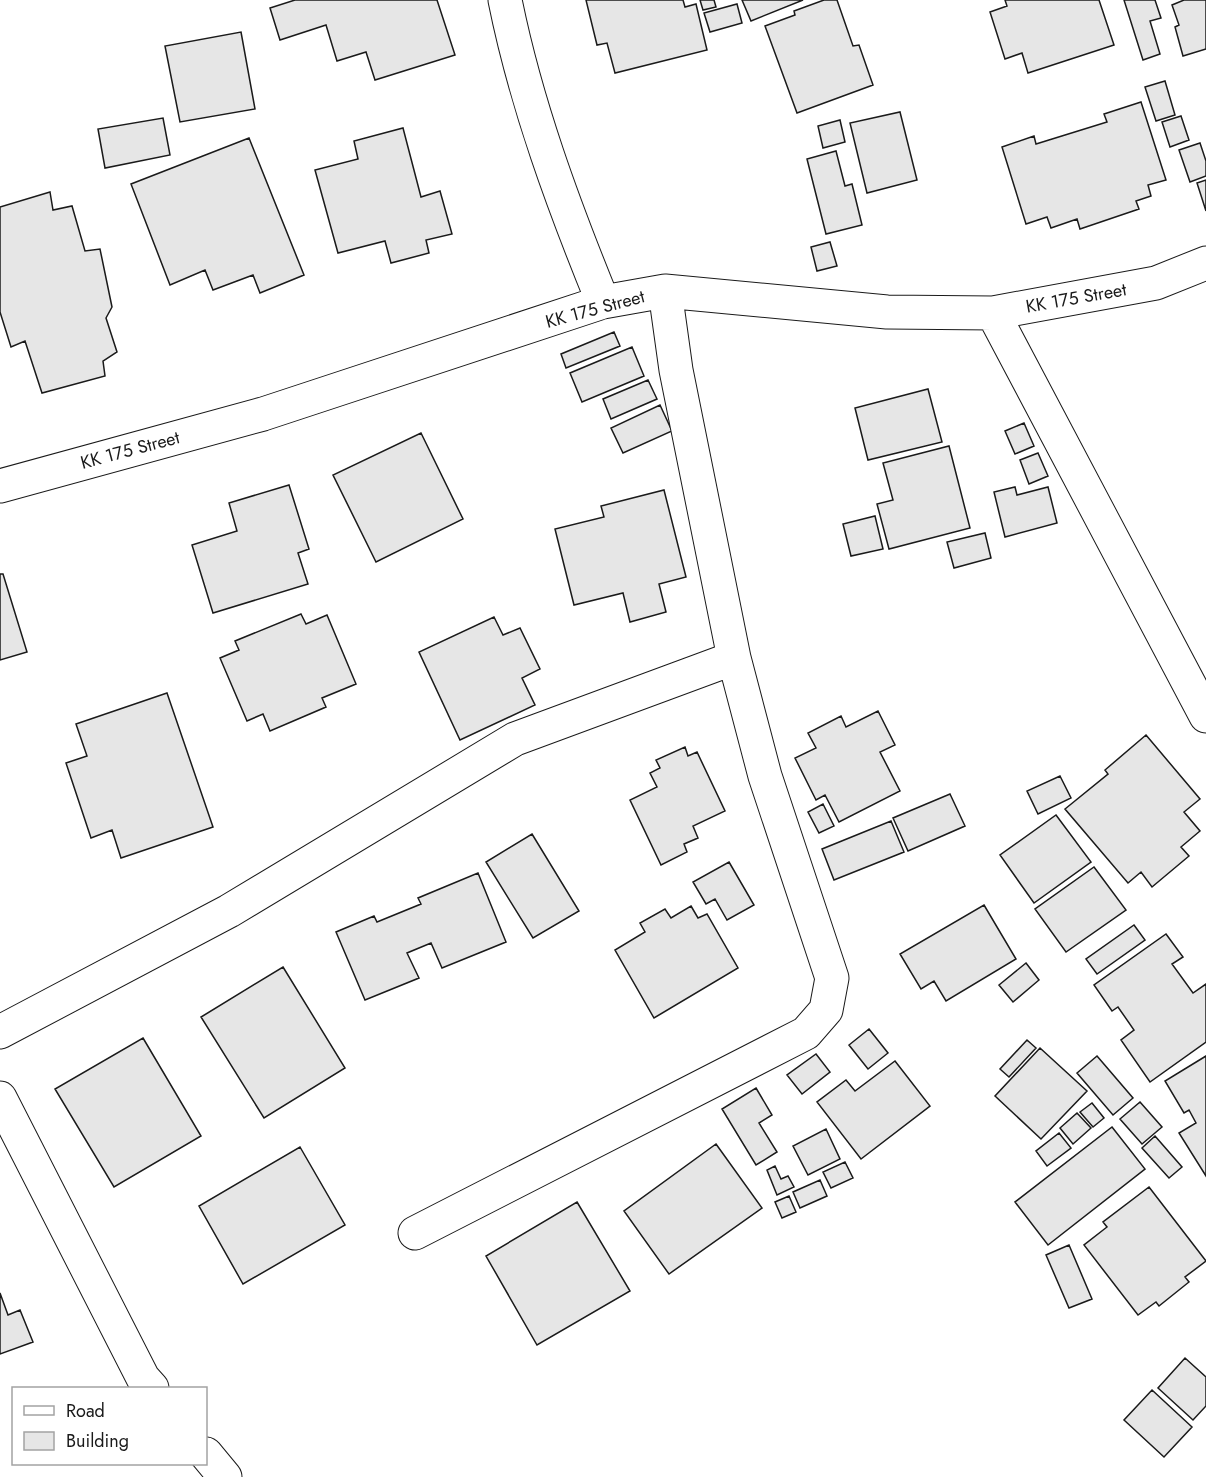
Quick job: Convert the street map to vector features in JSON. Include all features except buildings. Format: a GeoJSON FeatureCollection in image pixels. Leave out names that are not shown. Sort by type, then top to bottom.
{"type":"FeatureCollection","features":[{"type":"Feature","properties":{"kind":"street"},"geometry":{"type":"LineString","coordinates":[[505,0],[513,39],[560,195],[603,303]]}},
{"type":"Feature","properties":{"kind":"street","name":"KK 175 Street"},"geometry":{"type":"LineString","coordinates":[[0,486],[263,414],[603,303],[665,291],[886,312],[993,313],[1156,283],[1206,263]]}},
{"type":"Feature","properties":{"kind":"street"},"geometry":{"type":"LineString","coordinates":[[415,1233],[806,1033],[826,1010],[832,978],[765,776],[734,658],[676,370],[665,291]]}},
{"type":"Feature","properties":{"kind":"street"},"geometry":{"type":"LineString","coordinates":[[993,313],[1206,716]]}},
{"type":"Feature","properties":{"kind":"street"},"geometry":{"type":"LineString","coordinates":[[0,1032],[229,911],[515,739],[734,658]]}},
{"type":"Feature","properties":{"kind":"street"},"geometry":{"type":"LineString","coordinates":[[0,1098],[143,1378],[150,1387]]}},
{"type":"Feature","properties":{"kind":"street"},"geometry":{"type":"LineString","coordinates":[[207,1455],[225,1477]]}}]}
